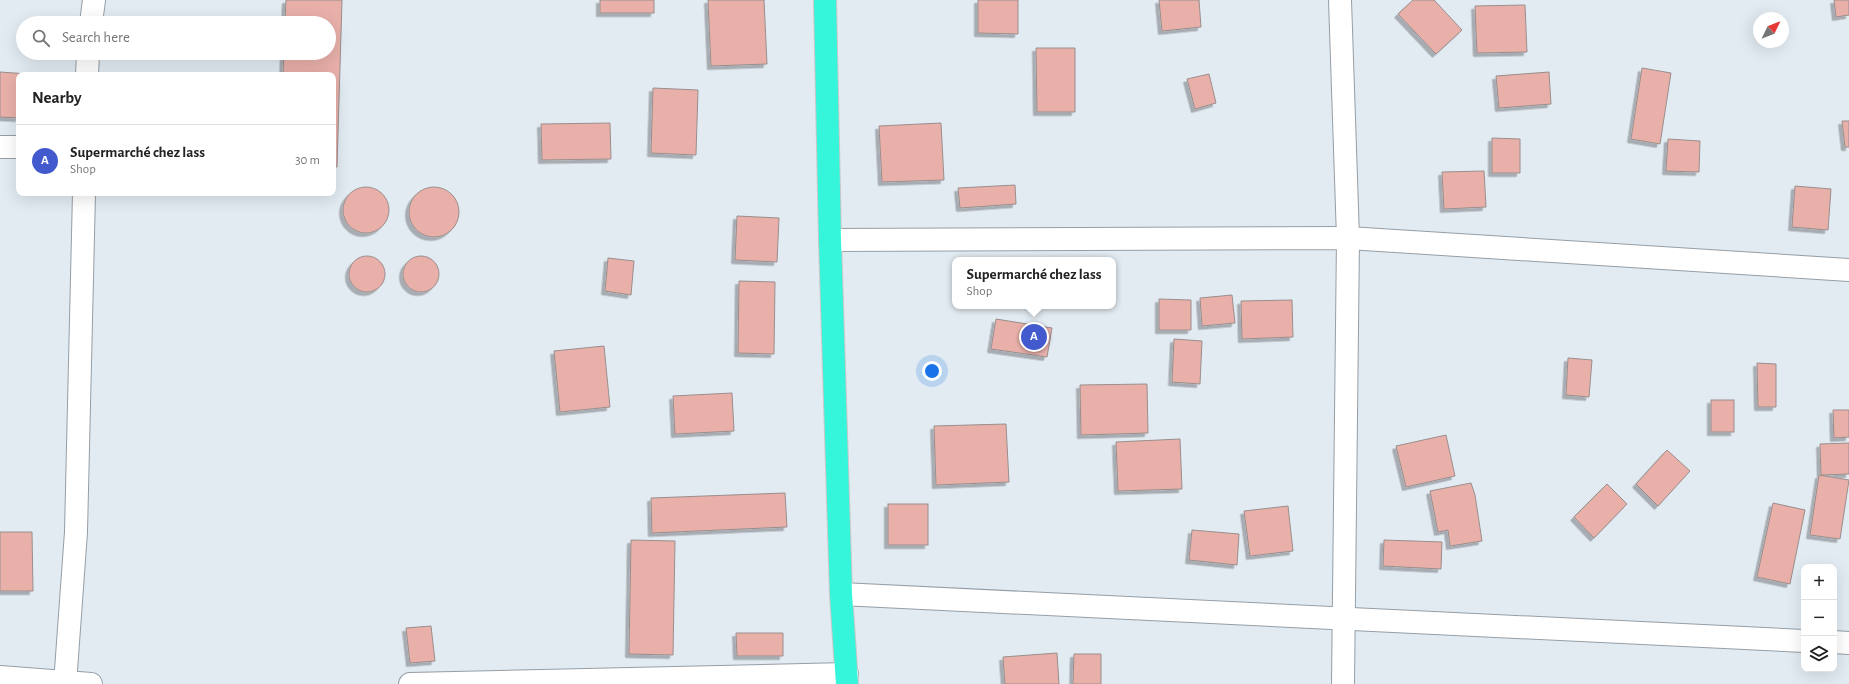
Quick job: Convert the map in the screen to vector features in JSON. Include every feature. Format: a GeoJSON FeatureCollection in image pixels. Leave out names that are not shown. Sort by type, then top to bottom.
{"type":"FeatureCollection","features":[{"type":"Feature","properties":{"kind":"highway"},"geometry":{"type":"LineString","coordinates":[[825,0],[830,240],[841,594],[847,679]]}},
{"type":"Feature","properties":{"kind":"street"},"geometry":{"type":"LineString","coordinates":[[92,16],[94,0]]}},
{"type":"Feature","properties":{"kind":"street"},"geometry":{"type":"LineString","coordinates":[[1340,0],[1348,238],[1343,684]]}},
{"type":"Feature","properties":{"kind":"street"},"geometry":{"type":"LineString","coordinates":[[87,72],[88,60]]}},
{"type":"Feature","properties":{"kind":"street"},"geometry":{"type":"LineString","coordinates":[[0,147],[16,147]]}},
{"type":"Feature","properties":{"kind":"street"},"geometry":{"type":"LineString","coordinates":[[65,683],[76,532],[84,196]]}},
{"type":"Feature","properties":{"kind":"street"},"geometry":{"type":"LineString","coordinates":[[830,240],[1348,238],[1849,270]]}},
{"type":"Feature","properties":{"kind":"street"},"geometry":{"type":"LineString","coordinates":[[841,594],[1344,620],[1801,641]]}},
{"type":"Feature","properties":{"kind":"street"},"geometry":{"type":"LineString","coordinates":[[1837,642],[1849,643]]}},
{"type":"Feature","properties":{"kind":"street"},"geometry":{"type":"LineString","coordinates":[[0,677],[91,684]]}},
{"type":"Feature","properties":{"kind":"street"},"geometry":{"type":"LineString","coordinates":[[410,684],[847,679]]}},
{"type":"Feature","properties":{"kind":"building"},"geometry":{"type":"Polygon","coordinates":[[[286,0],[342,0],[337,167],[336,72],[283,72],[284,60],[336,60],[336,16],[285,16],[286,0]]]}},
{"type":"Feature","properties":{"kind":"building"},"geometry":{"type":"Polygon","coordinates":[[[600,0],[654,0],[654,13],[600,13],[600,0]]]}},
{"type":"Feature","properties":{"kind":"building"},"geometry":{"type":"Polygon","coordinates":[[[708,0],[764,0],[767,64],[711,66],[708,0]]]}},
{"type":"Feature","properties":{"kind":"building"},"geometry":{"type":"Polygon","coordinates":[[[978,0],[1018,0],[1018,34],[978,33],[978,0]]]}},
{"type":"Feature","properties":{"kind":"building"},"geometry":{"type":"Polygon","coordinates":[[[1159,0],[1199,0],[1201,27],[1162,31],[1159,0]]]}},
{"type":"Feature","properties":{"kind":"building"},"geometry":{"type":"Polygon","coordinates":[[[1413,0],[1434,0],[1462,30],[1436,54],[1398,14],[1413,0]]]}},
{"type":"Feature","properties":{"kind":"building"},"geometry":{"type":"Polygon","coordinates":[[[1834,0],[1849,0],[1849,15],[1836,17],[1834,0]]]}},
{"type":"Feature","properties":{"kind":"building"},"geometry":{"type":"Polygon","coordinates":[[[1525,5],[1527,52],[1477,53],[1475,6],[1525,5]]]}},
{"type":"Feature","properties":{"kind":"building"},"geometry":{"type":"Polygon","coordinates":[[[1036,48],[1075,48],[1075,112],[1037,112],[1036,48]]]}},
{"type":"Feature","properties":{"kind":"building"},"geometry":{"type":"Polygon","coordinates":[[[1642,68],[1671,73],[1660,144],[1631,139],[1642,68]]]}},
{"type":"Feature","properties":{"kind":"building"},"geometry":{"type":"Polygon","coordinates":[[[0,72],[16,73],[16,118],[0,117],[0,72]]]}},
{"type":"Feature","properties":{"kind":"building"},"geometry":{"type":"Polygon","coordinates":[[[1549,72],[1551,104],[1499,108],[1496,76],[1549,72]]]}},
{"type":"Feature","properties":{"kind":"building"},"geometry":{"type":"Polygon","coordinates":[[[1209,74],[1216,103],[1195,109],[1187,79],[1209,74]]]}},
{"type":"Feature","properties":{"kind":"building"},"geometry":{"type":"Polygon","coordinates":[[[653,88],[698,90],[696,155],[651,153],[653,88]]]}},
{"type":"Feature","properties":{"kind":"building"},"geometry":{"type":"Polygon","coordinates":[[[1842,121],[1849,121],[1849,147],[1845,147],[1842,121]]]}},
{"type":"Feature","properties":{"kind":"building"},"geometry":{"type":"Polygon","coordinates":[[[610,123],[611,159],[542,160],[541,124],[610,123]]]}},
{"type":"Feature","properties":{"kind":"building"},"geometry":{"type":"Polygon","coordinates":[[[941,123],[944,180],[882,182],[879,126],[941,123]]]}},
{"type":"Feature","properties":{"kind":"building"},"geometry":{"type":"Polygon","coordinates":[[[1492,138],[1520,139],[1520,173],[1492,173],[1492,138]]]}},
{"type":"Feature","properties":{"kind":"building"},"geometry":{"type":"Polygon","coordinates":[[[1668,139],[1700,141],[1699,172],[1666,171],[1668,139]]]}},
{"type":"Feature","properties":{"kind":"building"},"geometry":{"type":"Polygon","coordinates":[[[1484,171],[1486,207],[1444,209],[1442,172],[1484,171]]]}},
{"type":"Feature","properties":{"kind":"building"},"geometry":{"type":"Polygon","coordinates":[[[1015,185],[1016,204],[960,208],[958,188],[1015,185]]]}},
{"type":"Feature","properties":{"kind":"building"},"geometry":{"type":"Polygon","coordinates":[[[1795,186],[1831,189],[1828,230],[1792,227],[1795,186]]]}},
{"type":"Feature","properties":{"kind":"building"},"geometry":{"type":"Polygon","coordinates":[[[366,187],[379,191],[385,197],[389,210],[385,223],[379,229],[366,233],[353,229],[347,223],[343,210],[347,197],[353,191],[366,187]]]}},
{"type":"Feature","properties":{"kind":"building"},"geometry":{"type":"Polygon","coordinates":[[[429,187],[439,187],[452,194],[459,207],[459,217],[452,230],[439,237],[429,237],[420,233],[413,226],[409,217],[409,207],[413,198],[420,191],[429,187]]]}},
{"type":"Feature","properties":{"kind":"building"},"geometry":{"type":"Polygon","coordinates":[[[737,216],[779,218],[777,262],[735,260],[737,216]]]}},
{"type":"Feature","properties":{"kind":"building"},"geometry":{"type":"Polygon","coordinates":[[[371,256],[380,261],[384,267],[384,281],[380,287],[371,292],[363,292],[354,287],[350,281],[349,270],[354,261],[360,257],[371,256]]]}},
{"type":"Feature","properties":{"kind":"building"},"geometry":{"type":"Polygon","coordinates":[[[425,256],[434,261],[438,267],[438,281],[434,287],[425,292],[417,292],[408,287],[404,281],[403,270],[408,261],[414,257],[425,256]]]}},
{"type":"Feature","properties":{"kind":"building"},"geometry":{"type":"Polygon","coordinates":[[[608,258],[634,261],[631,295],[605,291],[608,258]]]}},
{"type":"Feature","properties":{"kind":"building"},"geometry":{"type":"Polygon","coordinates":[[[739,281],[775,282],[774,354],[738,353],[739,281]]]}},
{"type":"Feature","properties":{"kind":"building"},"geometry":{"type":"Polygon","coordinates":[[[1232,295],[1235,323],[1202,326],[1200,298],[1232,295]]]}},
{"type":"Feature","properties":{"kind":"building"},"geometry":{"type":"Polygon","coordinates":[[[1159,299],[1191,300],[1191,330],[1159,330],[1159,299]]]}},
{"type":"Feature","properties":{"kind":"building"},"geometry":{"type":"Polygon","coordinates":[[[1292,300],[1293,337],[1242,339],[1241,301],[1292,300]]]}},
{"type":"Feature","properties":{"kind":"building"},"geometry":{"type":"Polygon","coordinates":[[[996,319],[1052,328],[1047,357],[991,349],[996,319]]]}},
{"type":"Feature","properties":{"kind":"building"},"geometry":{"type":"Polygon","coordinates":[[[1174,339],[1202,341],[1200,384],[1172,382],[1174,339]]]}},
{"type":"Feature","properties":{"kind":"building"},"geometry":{"type":"Polygon","coordinates":[[[604,346],[610,407],[560,412],[554,351],[604,346]]]}},
{"type":"Feature","properties":{"kind":"building"},"geometry":{"type":"Polygon","coordinates":[[[1568,358],[1592,360],[1589,397],[1566,395],[1568,358]]]}},
{"type":"Feature","properties":{"kind":"building"},"geometry":{"type":"Polygon","coordinates":[[[1757,363],[1776,364],[1776,407],[1758,407],[1757,363]]]}},
{"type":"Feature","properties":{"kind":"building"},"geometry":{"type":"Polygon","coordinates":[[[1147,384],[1148,433],[1081,435],[1080,385],[1147,384]]]}},
{"type":"Feature","properties":{"kind":"building"},"geometry":{"type":"Polygon","coordinates":[[[732,393],[734,431],[675,434],[673,396],[732,393]]]}},
{"type":"Feature","properties":{"kind":"building"},"geometry":{"type":"Polygon","coordinates":[[[1711,400],[1734,400],[1734,432],[1711,432],[1711,400]]]}},
{"type":"Feature","properties":{"kind":"building"},"geometry":{"type":"Polygon","coordinates":[[[1833,410],[1849,410],[1849,437],[1834,438],[1833,410]]]}},
{"type":"Feature","properties":{"kind":"building"},"geometry":{"type":"Polygon","coordinates":[[[1006,424],[1009,482],[936,485],[934,426],[1006,424]]]}},
{"type":"Feature","properties":{"kind":"building"},"geometry":{"type":"Polygon","coordinates":[[[1446,435],[1455,476],[1406,487],[1396,446],[1446,435]]]}},
{"type":"Feature","properties":{"kind":"building"},"geometry":{"type":"Polygon","coordinates":[[[1180,439],[1182,489],[1118,491],[1116,442],[1180,439]]]}},
{"type":"Feature","properties":{"kind":"building"},"geometry":{"type":"Polygon","coordinates":[[[1849,443],[1849,474],[1821,475],[1820,444],[1849,443]]]}},
{"type":"Feature","properties":{"kind":"building"},"geometry":{"type":"Polygon","coordinates":[[[1667,450],[1690,471],[1658,506],[1636,484],[1667,450]]]}},
{"type":"Feature","properties":{"kind":"building"},"geometry":{"type":"Polygon","coordinates":[[[1819,475],[1849,480],[1840,539],[1810,535],[1819,475]]]}},
{"type":"Feature","properties":{"kind":"building"},"geometry":{"type":"Polygon","coordinates":[[[1471,483],[1475,495],[1482,541],[1450,546],[1448,530],[1438,532],[1430,491],[1471,483]]]}},
{"type":"Feature","properties":{"kind":"building"},"geometry":{"type":"Polygon","coordinates":[[[1607,484],[1627,504],[1594,538],[1574,517],[1607,484]]]}},
{"type":"Feature","properties":{"kind":"building"},"geometry":{"type":"Polygon","coordinates":[[[785,493],[787,527],[652,533],[651,498],[785,493]]]}},
{"type":"Feature","properties":{"kind":"building"},"geometry":{"type":"Polygon","coordinates":[[[1773,503],[1805,510],[1790,584],[1757,577],[1773,503]]]}},
{"type":"Feature","properties":{"kind":"building"},"geometry":{"type":"Polygon","coordinates":[[[888,504],[928,504],[928,545],[888,545],[888,504]]]}},
{"type":"Feature","properties":{"kind":"building"},"geometry":{"type":"Polygon","coordinates":[[[1288,506],[1293,551],[1250,556],[1244,511],[1288,506]]]}},
{"type":"Feature","properties":{"kind":"building"},"geometry":{"type":"Polygon","coordinates":[[[1192,530],[1239,534],[1237,565],[1189,560],[1192,530]]]}},
{"type":"Feature","properties":{"kind":"building"},"geometry":{"type":"Polygon","coordinates":[[[0,532],[32,532],[33,591],[0,591],[0,532]]]}},
{"type":"Feature","properties":{"kind":"building"},"geometry":{"type":"Polygon","coordinates":[[[631,540],[675,541],[673,655],[629,654],[631,540]]]}},
{"type":"Feature","properties":{"kind":"building"},"geometry":{"type":"Polygon","coordinates":[[[1384,540],[1442,542],[1441,569],[1383,566],[1384,540]]]}},
{"type":"Feature","properties":{"kind":"building"},"geometry":{"type":"Polygon","coordinates":[[[431,626],[435,661],[410,663],[406,628],[431,626]]]}},
{"type":"Feature","properties":{"kind":"building"},"geometry":{"type":"Polygon","coordinates":[[[736,633],[783,633],[783,656],[737,656],[736,633]]]}},
{"type":"Feature","properties":{"kind":"building"},"geometry":{"type":"Polygon","coordinates":[[[1057,653],[1059,684],[1005,684],[1003,657],[1057,653]]]}},
{"type":"Feature","properties":{"kind":"building"},"geometry":{"type":"Polygon","coordinates":[[[1074,654],[1101,654],[1101,684],[1073,684],[1074,654]]]}},
{"type":"Feature","properties":{"kind":"place","name":"Supermarché chez lass"},"geometry":{"type":"Point","coordinates":[1034,337]}}]}
